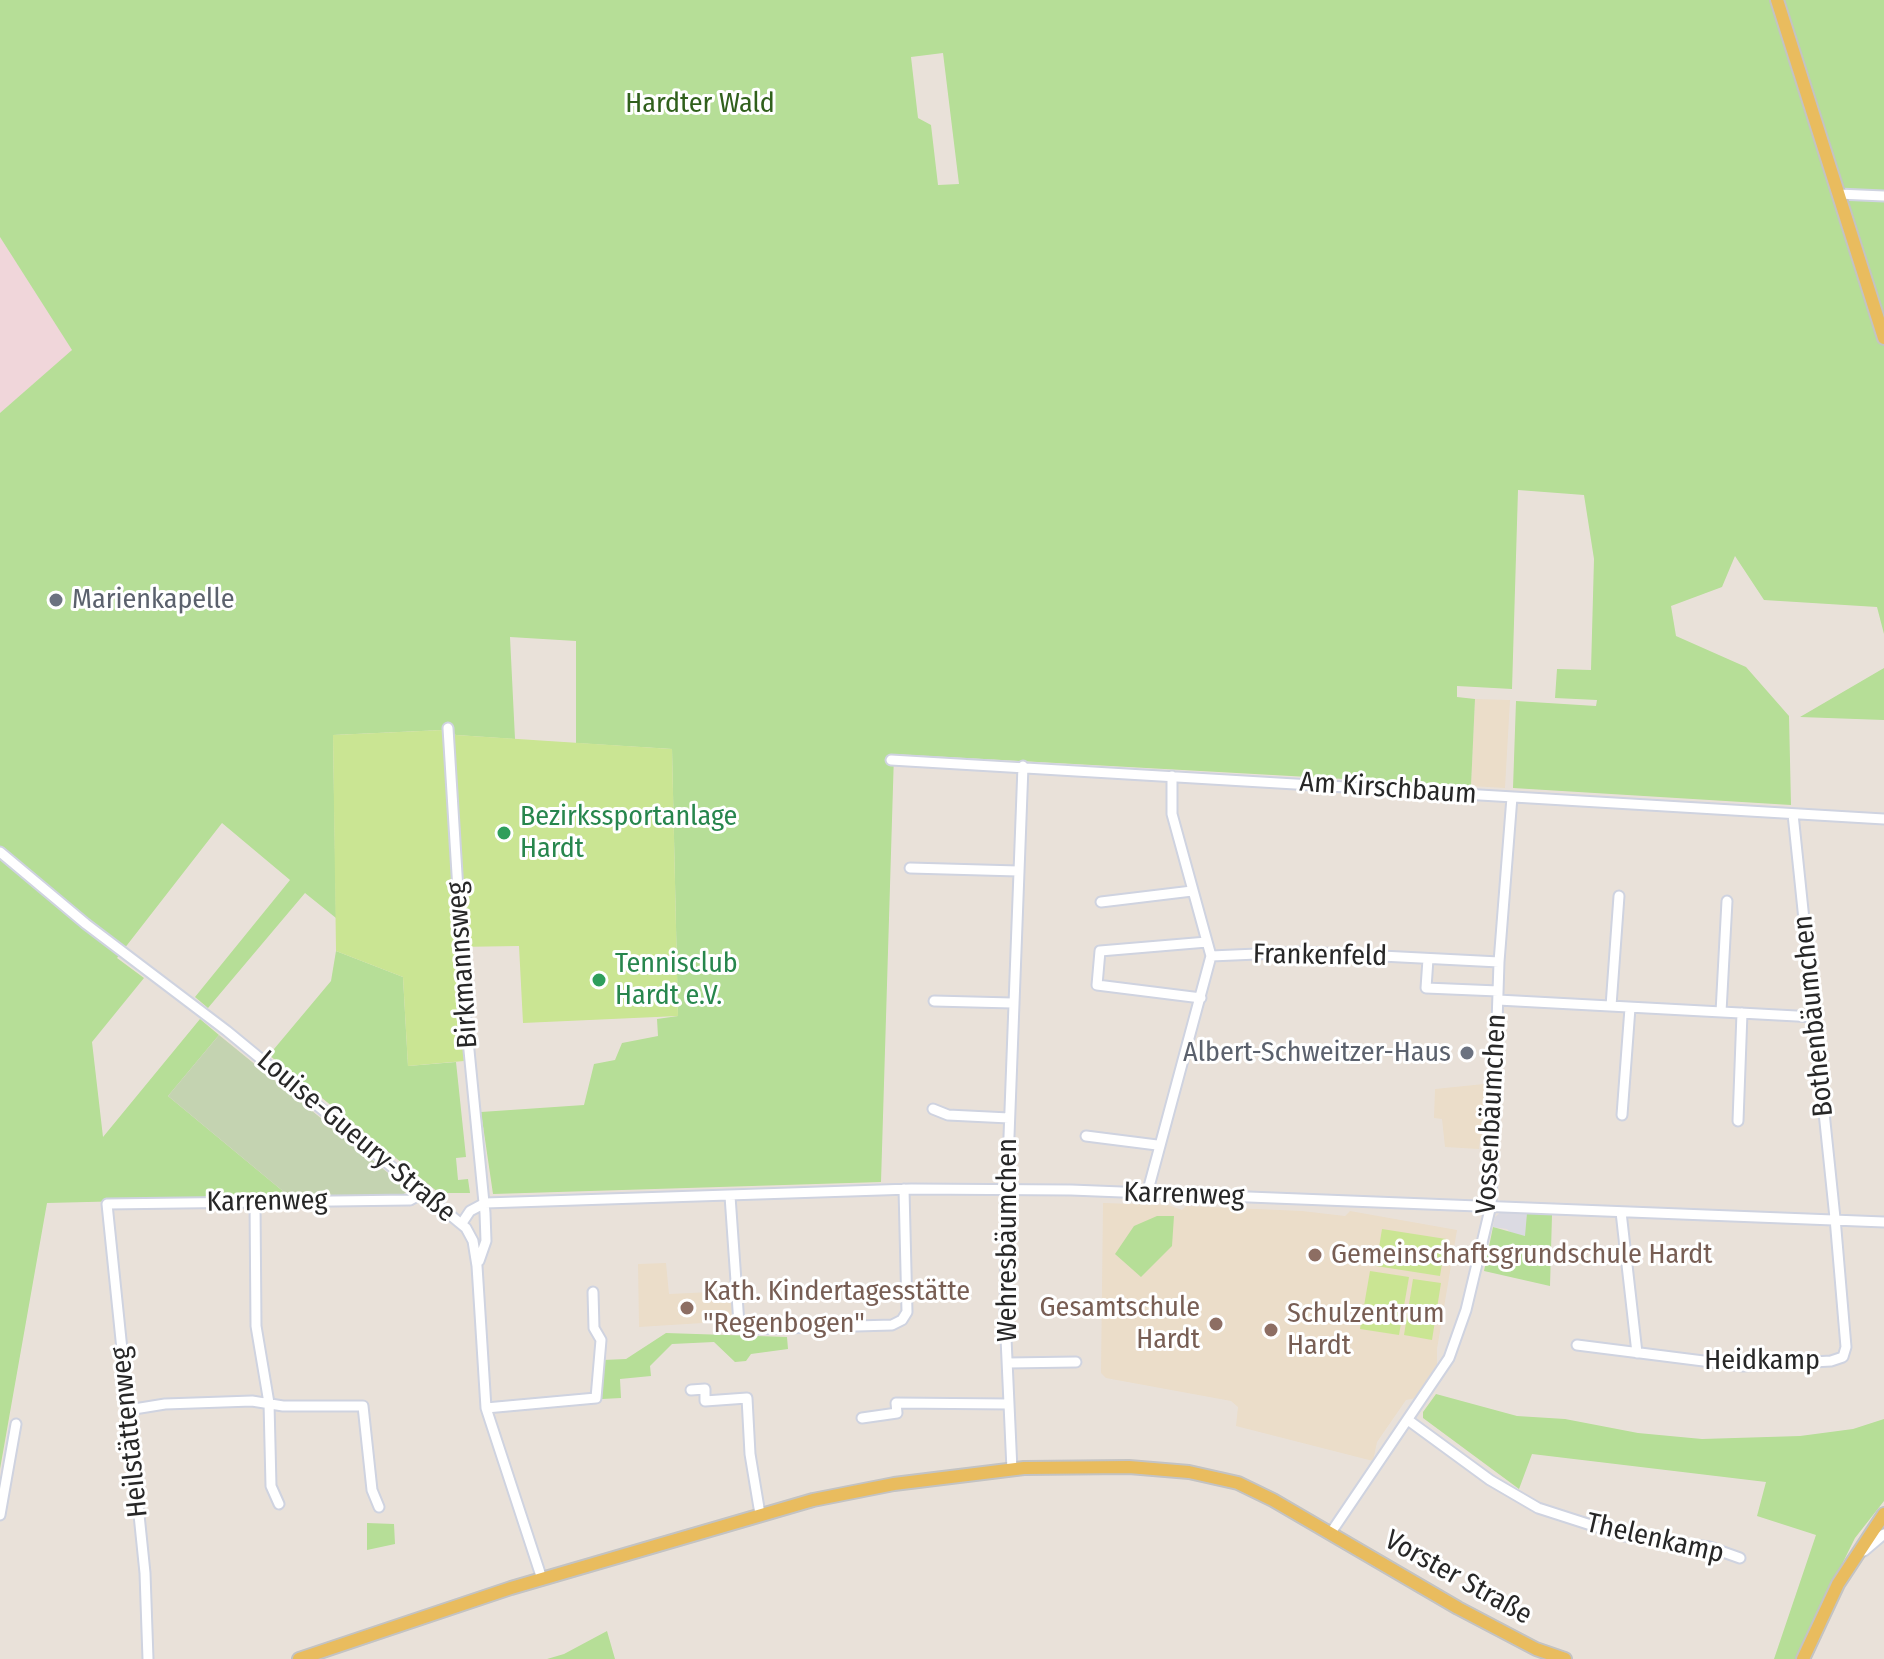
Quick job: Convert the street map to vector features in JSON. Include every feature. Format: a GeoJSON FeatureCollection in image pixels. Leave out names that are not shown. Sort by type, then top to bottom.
{"type":"FeatureCollection","features":[{"type":"Feature","properties":{"kind":"main road"},"geometry":{"type":"LineString","coordinates":[[1777,0],[1884,338]]}},
{"type":"Feature","properties":{"kind":"main road","name":"Vorster Straße"},"geometry":{"type":"LineString","coordinates":[[299,1659],[542,1579],[760,1514],[894,1484],[1012,1470],[1129,1467],[1196,1473],[1238,1483],[1458,1608],[1536,1649],[1565,1659]]}},
{"type":"Feature","properties":{"kind":"main road"},"geometry":{"type":"LineString","coordinates":[[1803,1659],[1850,1565],[1884,1514]]}},
{"type":"Feature","properties":{"kind":"street"},"geometry":{"type":"LineString","coordinates":[[1838,194],[1884,196]]}},
{"type":"Feature","properties":{"kind":"street","name":"Birkmannsweg"},"geometry":{"type":"LineString","coordinates":[[448,728],[466,1020],[485,1208]]}},
{"type":"Feature","properties":{"kind":"street","name":"Am Kirschbaum"},"geometry":{"type":"LineString","coordinates":[[891,760],[1884,819]]}},
{"type":"Feature","properties":{"kind":"street","name":"Wehresbäumchen"},"geometry":{"type":"LineString","coordinates":[[1012,1470],[1007,1189],[1023,766]]}},
{"type":"Feature","properties":{"kind":"street"},"geometry":{"type":"LineString","coordinates":[[1147,1194],[1157,1145],[1211,956],[1172,814],[1172,776]]}},
{"type":"Feature","properties":{"kind":"street","name":"Vossenbäumchen"},"geometry":{"type":"LineString","coordinates":[[1330,1534],[1442,1370],[1458,1338],[1491,1205],[1499,962],[1512,797]]}},
{"type":"Feature","properties":{"kind":"street","name":"Bothenbäumchen"},"geometry":{"type":"LineString","coordinates":[[1793,814],[1835,1218]]}},
{"type":"Feature","properties":{"kind":"street","name":"Louise-Gueury-Straße"},"geometry":{"type":"LineString","coordinates":[[0,852],[462,1223],[473,1241],[477,1266],[486,1408],[542,1579]]}},
{"type":"Feature","properties":{"kind":"street"},"geometry":{"type":"LineString","coordinates":[[910,868],[1018,871]]}},
{"type":"Feature","properties":{"kind":"street"},"geometry":{"type":"LineString","coordinates":[[1101,902],[1192,891]]}},
{"type":"Feature","properties":{"kind":"street"},"geometry":{"type":"LineString","coordinates":[[1611,1006],[1619,896]]}},
{"type":"Feature","properties":{"kind":"street"},"geometry":{"type":"LineString","coordinates":[[1721,1012],[1727,901]]}},
{"type":"Feature","properties":{"kind":"street"},"geometry":{"type":"LineString","coordinates":[[1201,998],[1097,985],[1100,951],[1207,942]]}},
{"type":"Feature","properties":{"kind":"street","name":"Frankenfeld"},"geometry":{"type":"LineString","coordinates":[[1211,956],[1303,952],[1499,962]]}},
{"type":"Feature","properties":{"kind":"street","name":"Frankenfeld"},"geometry":{"type":"LineString","coordinates":[[1428,959],[1426,988],[1498,996]]}},
{"type":"Feature","properties":{"kind":"street"},"geometry":{"type":"LineString","coordinates":[[1498,996],[1630,1008],[1815,1017]]}},
{"type":"Feature","properties":{"kind":"street"},"geometry":{"type":"LineString","coordinates":[[934,1001],[1012,1003]]}},
{"type":"Feature","properties":{"kind":"street"},"geometry":{"type":"LineString","coordinates":[[1622,1115],[1630,1008]]}},
{"type":"Feature","properties":{"kind":"street"},"geometry":{"type":"LineString","coordinates":[[1738,1121],[1742,1013]]}},
{"type":"Feature","properties":{"kind":"street","name":"Wehresbäumchen"},"geometry":{"type":"LineString","coordinates":[[933,1109],[948,1115],[1009,1118]]}},
{"type":"Feature","properties":{"kind":"street"},"geometry":{"type":"LineString","coordinates":[[1086,1136],[1157,1145]]}},
{"type":"Feature","properties":{"kind":"street"},"geometry":{"type":"LineString","coordinates":[[730,1196],[739,1324],[750,1329],[892,1325],[902,1320],[907,1312],[904,1189]]}},
{"type":"Feature","properties":{"kind":"street","name":"Karrenweg"},"geometry":{"type":"LineString","coordinates":[[485,1208],[904,1189],[1007,1189],[1884,1222]]}},
{"type":"Feature","properties":{"kind":"street","name":"Karrenweg"},"geometry":{"type":"LineString","coordinates":[[107,1204],[410,1200],[425,1192]]}},
{"type":"Feature","properties":{"kind":"street"},"geometry":{"type":"LineString","coordinates":[[255,1202],[256,1326],[269,1403],[271,1486],[279,1504]]}},
{"type":"Feature","properties":{"kind":"street","name":"Heilstättenweg"},"geometry":{"type":"LineString","coordinates":[[107,1204],[145,1573],[148,1659]]}},
{"type":"Feature","properties":{"kind":"street"},"geometry":{"type":"LineString","coordinates":[[462,1223],[470,1211],[485,1208],[486,1241],[477,1266]]}},
{"type":"Feature","properties":{"kind":"street"},"geometry":{"type":"LineString","coordinates":[[1621,1212],[1637,1353]]}},
{"type":"Feature","properties":{"kind":"street","name":"Heidkamp"},"geometry":{"type":"LineString","coordinates":[[1577,1345],[1599,1345],[1637,1353],[1743,1366],[1831,1361],[1843,1357],[1846,1347],[1835,1218]]}},
{"type":"Feature","properties":{"kind":"street"},"geometry":{"type":"LineString","coordinates":[[486,1408],[596,1398],[601,1340],[594,1328],[593,1292]]}},
{"type":"Feature","properties":{"kind":"street","name":"Wehresbäumchen"},"geometry":{"type":"LineString","coordinates":[[1008,1363],[1076,1362]]}},
{"type":"Feature","properties":{"kind":"street"},"geometry":{"type":"LineString","coordinates":[[691,1390],[705,1389],[705,1401],[747,1398],[750,1454],[760,1514]]}},
{"type":"Feature","properties":{"kind":"street"},"geometry":{"type":"LineString","coordinates":[[128,1410],[165,1404],[252,1401],[363,1406],[372,1490],[379,1507]]}},
{"type":"Feature","properties":{"kind":"street"},"geometry":{"type":"LineString","coordinates":[[862,1418],[897,1413],[896,1403],[1009,1404]]}},
{"type":"Feature","properties":{"kind":"street","name":"Thelenkamp"},"geometry":{"type":"LineString","coordinates":[[1408,1420],[1490,1480],[1538,1508],[1625,1536],[1709,1547],[1740,1558]]}},
{"type":"Feature","properties":{"kind":"street"},"geometry":{"type":"LineString","coordinates":[[0,1515],[16,1424]]}},
{"type":"Feature","properties":{"kind":"street"},"geometry":{"type":"LineString","coordinates":[[1850,1565],[1884,1534]]}},
{"type":"Feature","properties":{"kind":"shaded area"},"geometry":{"type":"Polygon","coordinates":[[[0,237],[73,350],[0,413],[0,237]]]}},
{"type":"Feature","properties":{"kind":"shaded area"},"geometry":{"type":"Polygon","coordinates":[[[1475,699],[1510,700],[1505,788],[1471,786],[1475,699]]]}},
{"type":"Feature","properties":{"kind":"shaded area"},"geometry":{"type":"Polygon","coordinates":[[[1484,1084],[1484,1140],[1480,1140],[1479,1149],[1445,1147],[1442,1119],[1434,1118],[1435,1089],[1484,1084]]]}},
{"type":"Feature","properties":{"kind":"shaded area","name":"Schulzentrum Hardt"},"geometry":{"type":"Polygon","coordinates":[[[1103,1203],[1168,1205],[1182,1210],[1186,1206],[1345,1216],[1350,1211],[1457,1230],[1437,1349],[1437,1367],[1416,1398],[1406,1400],[1377,1442],[1373,1461],[1236,1426],[1238,1407],[1231,1401],[1106,1378],[1101,1373],[1103,1203]]]}},
{"type":"Feature","properties":{"kind":"shaded area"},"geometry":{"type":"Polygon","coordinates":[[[1501,1212],[1527,1213],[1526,1236],[1513,1235],[1507,1229],[1493,1227],[1495,1217],[1501,1212]]]}},
{"type":"Feature","properties":{"kind":"shaded area","name":"Kath. Kindertagesstätte \"Regenbogen\""},"geometry":{"type":"Polygon","coordinates":[[[666,1263],[669,1294],[733,1291],[735,1321],[639,1327],[638,1264],[666,1263]]]}},
{"type":"Feature","properties":{"kind":"green space","name":"Hardter Wald"},"geometry":{"type":"Polygon","coordinates":[[[0,0],[1884,0],[1884,634],[1877,607],[1764,600],[1735,556],[1722,587],[1671,606],[1676,636],[1746,667],[1789,716],[1791,805],[1513,788],[1516,701],[1596,706],[1597,700],[1555,698],[1557,669],[1591,670],[1594,559],[1584,495],[1518,490],[1512,689],[1457,686],[1457,697],[1475,699],[1471,786],[894,754],[881,1182],[493,1194],[481,1112],[584,1105],[594,1064],[615,1060],[622,1043],[658,1036],[657,1019],[678,1016],[672,749],[576,743],[576,641],[510,637],[515,739],[456,735],[443,730],[333,735],[336,918],[305,893],[208,1008],[195,997],[290,880],[222,823],[117,958],[144,978],[92,1042],[103,1137],[200,1019],[219,1035],[168,1096],[290,1197],[47,1203],[0,1469],[0,413],[72,350],[0,237],[0,0]],[[943,53],[911,57],[918,118],[931,125],[938,185],[959,184],[943,53]]]}},
{"type":"Feature","properties":{"kind":"green space"},"geometry":{"type":"Polygon","coordinates":[[[1884,668],[1884,720],[1800,717],[1884,668]]]}},
{"type":"Feature","properties":{"kind":"green space","name":"Bezirkssportanlage Hardt"},"geometry":{"type":"Polygon","coordinates":[[[443,730],[456,735],[672,749],[678,1016],[523,1023],[519,946],[456,947],[464,1061],[408,1066],[403,977],[336,951],[333,735],[443,730]]]}},
{"type":"Feature","properties":{"kind":"green space"},"geometry":{"type":"Polygon","coordinates":[[[336,951],[403,977],[408,1066],[456,1062],[466,1157],[456,1158],[458,1180],[468,1179],[470,1193],[439,1193],[269,1055],[331,981],[336,951]]]}},
{"type":"Feature","properties":{"kind":"green space"},"geometry":{"type":"Polygon","coordinates":[[[219,1035],[409,1190],[401,1196],[290,1197],[168,1096],[219,1035]]]}},
{"type":"Feature","properties":{"kind":"green space"},"geometry":{"type":"Polygon","coordinates":[[[1527,1213],[1552,1215],[1550,1286],[1484,1271],[1493,1227],[1525,1236],[1527,1213]]]}},
{"type":"Feature","properties":{"kind":"green space"},"geometry":{"type":"Polygon","coordinates":[[[1157,1216],[1174,1216],[1172,1246],[1141,1277],[1115,1254],[1134,1226],[1157,1216]]]}},
{"type":"Feature","properties":{"kind":"green space"},"geometry":{"type":"Polygon","coordinates":[[[1382,1229],[1446,1239],[1440,1276],[1376,1266],[1382,1229]]]}},
{"type":"Feature","properties":{"kind":"green space"},"geometry":{"type":"Polygon","coordinates":[[[1370,1271],[1409,1277],[1399,1335],[1360,1329],[1370,1271]]]}},
{"type":"Feature","properties":{"kind":"green space"},"geometry":{"type":"Polygon","coordinates":[[[1413,1279],[1441,1283],[1432,1340],[1404,1335],[1413,1279]]]}},
{"type":"Feature","properties":{"kind":"green space"},"geometry":{"type":"Polygon","coordinates":[[[666,1333],[787,1337],[788,1349],[751,1354],[746,1361],[735,1362],[714,1342],[672,1344],[650,1366],[651,1376],[620,1379],[621,1398],[602,1399],[603,1360],[626,1359],[666,1333]]]}},
{"type":"Feature","properties":{"kind":"green space"},"geometry":{"type":"Polygon","coordinates":[[[1436,1394],[1517,1416],[1565,1419],[1638,1433],[1702,1439],[1800,1436],[1853,1429],[1884,1419],[1884,1501],[1855,1538],[1795,1659],[1774,1659],[1816,1535],[1757,1516],[1766,1482],[1532,1454],[1519,1489],[1423,1418],[1423,1412],[1436,1394]]]}},
{"type":"Feature","properties":{"kind":"green space"},"geometry":{"type":"Polygon","coordinates":[[[367,1523],[394,1524],[395,1544],[367,1550],[367,1523]]]}},
{"type":"Feature","properties":{"kind":"green space"},"geometry":{"type":"Polygon","coordinates":[[[607,1631],[615,1659],[547,1659],[564,1654],[607,1631]]]}},
{"type":"Feature","properties":{"kind":"place","name":"Marienkapelle"},"geometry":{"type":"Point","coordinates":[56,600]}},
{"type":"Feature","properties":{"kind":"place","name":"Bezirkssportanlage Hardt"},"geometry":{"type":"Point","coordinates":[504,833]}},
{"type":"Feature","properties":{"kind":"place","name":"Tennisclub Hardt e.V."},"geometry":{"type":"Point","coordinates":[599,980]}},
{"type":"Feature","properties":{"kind":"place","name":"Albert-Schweitzer-Haus"},"geometry":{"type":"Point","coordinates":[1467,1053]}},
{"type":"Feature","properties":{"kind":"place","name":"Gemeinschaftsgrundschule Hardt"},"geometry":{"type":"Point","coordinates":[1315,1255]}},
{"type":"Feature","properties":{"kind":"place","name":"Kath. Kindertagesstätte \"Regenbogen\""},"geometry":{"type":"Point","coordinates":[687,1308]}},
{"type":"Feature","properties":{"kind":"place","name":"Gesamtschule Hardt"},"geometry":{"type":"Point","coordinates":[1216,1324]}},
{"type":"Feature","properties":{"kind":"place","name":"Schulzentrum Hardt"},"geometry":{"type":"Point","coordinates":[1271,1330]}}]}
